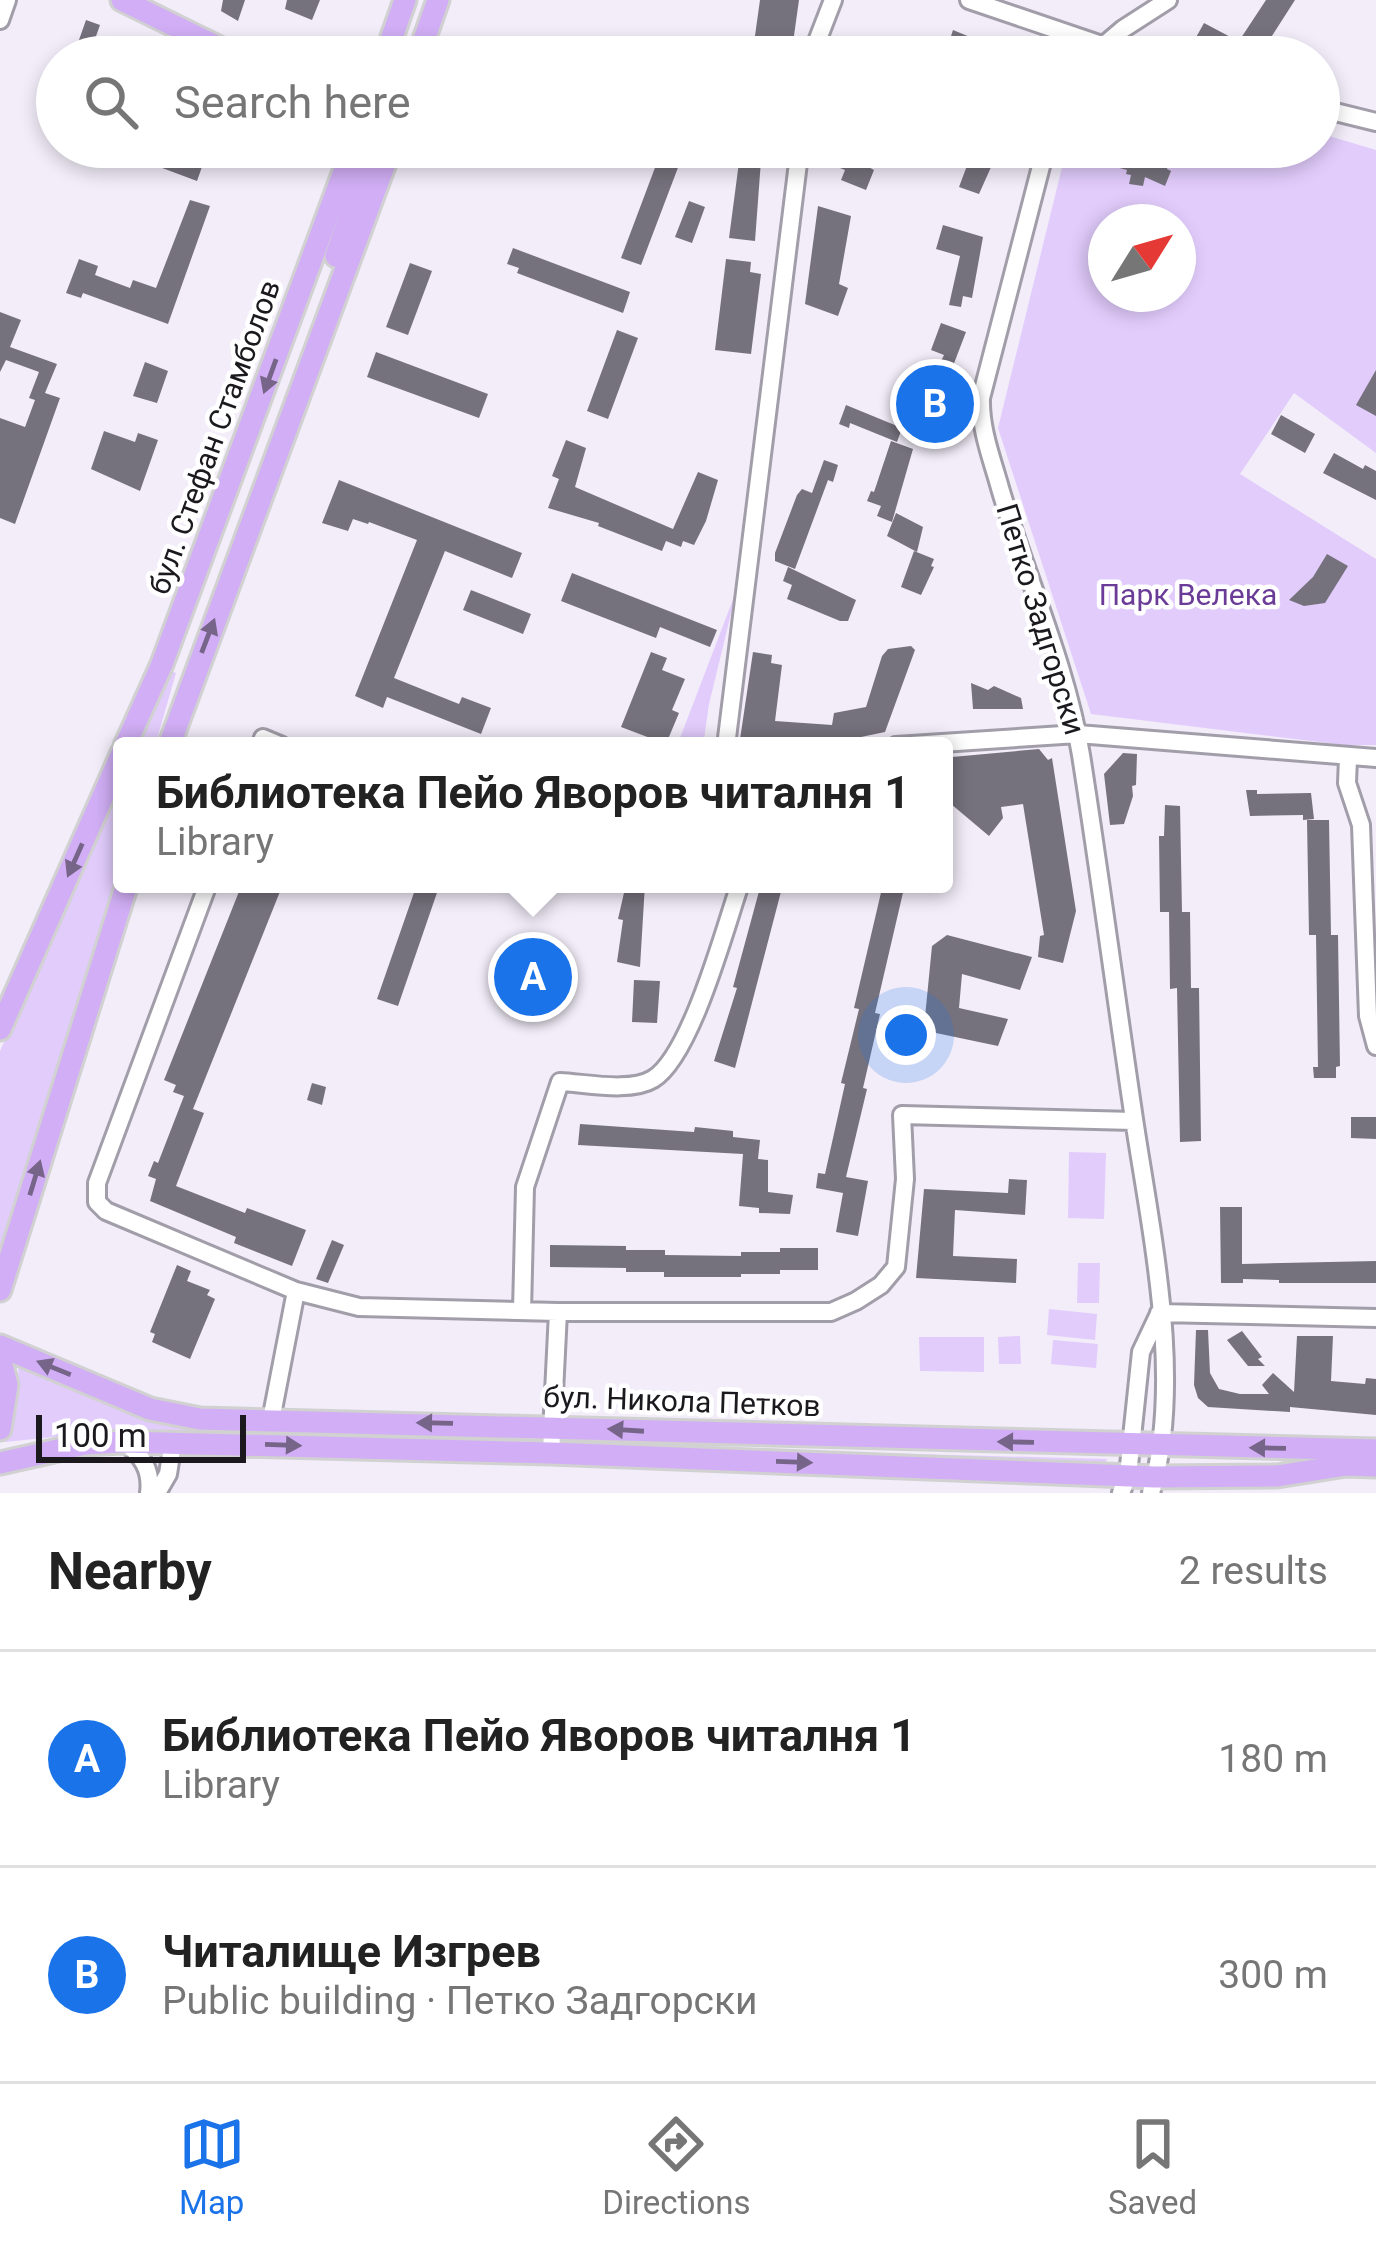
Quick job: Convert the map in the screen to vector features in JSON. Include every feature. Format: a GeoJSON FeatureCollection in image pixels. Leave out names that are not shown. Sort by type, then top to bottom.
{"type":"FeatureCollection","features":[{"type":"Feature","properties":{"kind":"main road"},"geometry":{"type":"LineString","coordinates":[[122,0],[195,36]]}},
{"type":"Feature","properties":{"kind":"main road"},"geometry":{"type":"LineString","coordinates":[[392,36],[405,0]]}},
{"type":"Feature","properties":{"kind":"main road"},"geometry":{"type":"LineString","coordinates":[[425,36],[438,0]]}},
{"type":"Feature","properties":{"kind":"main road","name":"бул. Стефан Стамболов"},"geometry":{"type":"LineString","coordinates":[[130,737],[170,642],[345,168]]}},
{"type":"Feature","properties":{"kind":"main road"},"geometry":{"type":"LineString","coordinates":[[324,322],[338,246],[366,168]]}},
{"type":"Feature","properties":{"kind":"main road","name":"бул. Стефан Стамболов"},"geometry":{"type":"LineString","coordinates":[[172,737],[383,168]]}},
{"type":"Feature","properties":{"kind":"main road","name":"бул. Стефан Стамболов"},"geometry":{"type":"LineString","coordinates":[[0,1029],[113,775]]}},
{"type":"Feature","properties":{"kind":"main road"},"geometry":{"type":"LineString","coordinates":[[0,1290],[124,893]]}},
{"type":"Feature","properties":{"kind":"main road","name":"бул. Никола Петков"},"geometry":{"type":"LineString","coordinates":[[0,1346],[150,1409],[200,1419],[1376,1450]]}},
{"type":"Feature","properties":{"kind":"main road"},"geometry":{"type":"LineString","coordinates":[[0,1358],[7,1385],[0,1429]]}},
{"type":"Feature","properties":{"kind":"main road","name":"бул. Никола Петков"},"geometry":{"type":"LineString","coordinates":[[0,1462],[85,1444],[173,1442],[1047,1472],[1153,1485],[1376,1466]]}},
{"type":"Feature","properties":{"kind":"main road"},"geometry":{"type":"LineString","coordinates":[[1047,1472],[1088,1493]]}},
{"type":"Feature","properties":{"kind":"street"},"geometry":{"type":"LineString","coordinates":[[0,20],[8,0]]}},
{"type":"Feature","properties":{"kind":"street"},"geometry":{"type":"LineString","coordinates":[[819,36],[832,0]]}},
{"type":"Feature","properties":{"kind":"street"},"geometry":{"type":"LineString","coordinates":[[969,0],[1057,36]]}},
{"type":"Feature","properties":{"kind":"street"},"geometry":{"type":"LineString","coordinates":[[1118,36],[1168,0]]}},
{"type":"Feature","properties":{"kind":"street"},"geometry":{"type":"LineString","coordinates":[[1340,113],[1376,122]]}},
{"type":"Feature","properties":{"kind":"street"},"geometry":{"type":"LineString","coordinates":[[727,737],[797,168]]}},
{"type":"Feature","properties":{"kind":"street","name":"Петко Задгорски"},"geometry":{"type":"LineString","coordinates":[[1041,168],[985,383],[981,418],[1078,734],[1159,1313],[1163,1362],[1160,1445],[1153,1485]]}},
{"type":"Feature","properties":{"kind":"street"},"geometry":{"type":"LineString","coordinates":[[953,742],[1078,734],[1376,758]]}},
{"type":"Feature","properties":{"kind":"street"},"geometry":{"type":"LineString","coordinates":[[1348,758],[1346,783],[1361,825],[1368,1016],[1376,1046]]}},
{"type":"Feature","properties":{"kind":"street"},"geometry":{"type":"LineString","coordinates":[[205,893],[98,1183],[97,1202],[106,1211],[296,1291],[359,1307],[831,1312],[881,1285],[896,1267],[905,1179],[902,1115],[1134,1121]]}},
{"type":"Feature","properties":{"kind":"street"},"geometry":{"type":"LineString","coordinates":[[522,1311],[525,1187],[560,1082],[652,1080],[675,1056],[688,1033],[737,893]]}},
{"type":"Feature","properties":{"kind":"street"},"geometry":{"type":"LineString","coordinates":[[271,1420],[296,1291]]}},
{"type":"Feature","properties":{"kind":"street"},"geometry":{"type":"LineString","coordinates":[[551,1453],[558,1312]]}},
{"type":"Feature","properties":{"kind":"street"},"geometry":{"type":"LineString","coordinates":[[1125,1484],[1142,1352],[1159,1313],[1376,1318]]}},
{"type":"Feature","properties":{"kind":"street"},"geometry":{"type":"LineString","coordinates":[[123,1442],[144,1460],[153,1493]]}},
{"type":"Feature","properties":{"kind":"street"},"geometry":{"type":"LineString","coordinates":[[153,1493],[168,1474],[173,1442]]}},
{"type":"Feature","properties":{"kind":"green space","name":"Парк Велека"},"geometry":{"type":"Polygon","coordinates":[[[1340,139],[1376,150],[1376,453],[1294,393],[1240,474],[1376,559],[1376,745],[1091,714],[998,428],[1062,168],[1340,168],[1340,139]]]}},
{"type":"Feature","properties":{"kind":"green space"},"geometry":{"type":"Polygon","coordinates":[[[737,589],[704,737],[680,737],[737,589]]]}},
{"type":"Feature","properties":{"kind":"green space"},"geometry":{"type":"Polygon","coordinates":[[[171,671],[176,673],[158,737],[141,737],[171,671]]]}},
{"type":"Feature","properties":{"kind":"green space"},"geometry":{"type":"Polygon","coordinates":[[[113,800],[113,888],[0,1271],[0,1051],[113,800]]]}},
{"type":"Feature","properties":{"kind":"green space"},"geometry":{"type":"Polygon","coordinates":[[[1069,1152],[1106,1153],[1104,1219],[1068,1218],[1069,1152]]]}},
{"type":"Feature","properties":{"kind":"green space"},"geometry":{"type":"Polygon","coordinates":[[[1078,1263],[1100,1263],[1099,1303],[1077,1303],[1078,1263]]]}},
{"type":"Feature","properties":{"kind":"green space"},"geometry":{"type":"Polygon","coordinates":[[[1049,1309],[1097,1314],[1095,1340],[1047,1335],[1049,1309]]]}},
{"type":"Feature","properties":{"kind":"green space"},"geometry":{"type":"Polygon","coordinates":[[[1020,1336],[1021,1364],[999,1364],[998,1337],[1020,1336]]]}},
{"type":"Feature","properties":{"kind":"green space"},"geometry":{"type":"Polygon","coordinates":[[[919,1337],[984,1337],[984,1372],[920,1371],[919,1337]]]}},
{"type":"Feature","properties":{"kind":"green space"},"geometry":{"type":"Polygon","coordinates":[[[1053,1340],[1098,1344],[1096,1368],[1051,1364],[1053,1340]]]}},
{"type":"Feature","properties":{"kind":"green space"},"geometry":{"type":"Polygon","coordinates":[[[19,1355],[124,1409],[525,1438],[120,1430],[5,1442],[17,1408],[19,1355]]]}},
{"type":"Feature","properties":{"kind":"green space"},"geometry":{"type":"Polygon","coordinates":[[[574,1445],[1107,1459],[1105,1463],[862,1460],[574,1445]]]}},
{"type":"Feature","properties":{"kind":"building"},"geometry":{"type":"Polygon","coordinates":[[[223,0],[245,0],[238,21],[221,11],[223,0]]]}},
{"type":"Feature","properties":{"kind":"building"},"geometry":{"type":"Polygon","coordinates":[[[287,0],[320,0],[312,20],[285,9],[287,0]]]}},
{"type":"Feature","properties":{"kind":"building"},"geometry":{"type":"Polygon","coordinates":[[[760,0],[799,0],[794,36],[755,36],[760,0]]]}},
{"type":"Feature","properties":{"kind":"building"},"geometry":{"type":"Polygon","coordinates":[[[1266,0],[1295,0],[1272,36],[1242,36],[1266,0]]]}},
{"type":"Feature","properties":{"kind":"building"},"geometry":{"type":"Polygon","coordinates":[[[86,20],[100,25],[96,36],[80,36],[86,20]]]}},
{"type":"Feature","properties":{"kind":"building"},"geometry":{"type":"Polygon","coordinates":[[[1204,23],[1229,36],[1197,36],[1204,23]]]}},
{"type":"Feature","properties":{"kind":"building"},"geometry":{"type":"Polygon","coordinates":[[[162,168],[202,168],[197,181],[162,168]]]}},
{"type":"Feature","properties":{"kind":"building"},"geometry":{"type":"Polygon","coordinates":[[[655,168],[678,168],[641,265],[621,258],[655,168]]]}},
{"type":"Feature","properties":{"kind":"building"},"geometry":{"type":"Polygon","coordinates":[[[738,168],[760,168],[755,241],[729,238],[738,168]]]}},
{"type":"Feature","properties":{"kind":"building"},"geometry":{"type":"Polygon","coordinates":[[[840,168],[874,170],[866,190],[841,180],[845,170],[840,168]]]}},
{"type":"Feature","properties":{"kind":"building"},"geometry":{"type":"Polygon","coordinates":[[[966,168],[991,168],[979,194],[959,187],[966,168]]]}},
{"type":"Feature","properties":{"kind":"building"},"geometry":{"type":"Polygon","coordinates":[[[1119,168],[1171,171],[1165,186],[1145,177],[1143,186],[1129,184],[1127,170],[1119,168]]]}},
{"type":"Feature","properties":{"kind":"building"},"geometry":{"type":"Polygon","coordinates":[[[190,200],[210,206],[168,324],[83,293],[81,298],[66,293],[79,259],[98,266],[95,275],[130,288],[133,280],[156,288],[190,200]]]}},
{"type":"Feature","properties":{"kind":"building"},"geometry":{"type":"Polygon","coordinates":[[[689,201],[705,207],[692,243],[675,237],[689,201]]]}},
{"type":"Feature","properties":{"kind":"building"},"geometry":{"type":"Polygon","coordinates":[[[818,206],[851,216],[839,284],[848,288],[838,316],[805,304],[818,206]]]}},
{"type":"Feature","properties":{"kind":"building"},"geometry":{"type":"Polygon","coordinates":[[[943,225],[983,237],[972,298],[963,296],[961,307],[949,305],[960,256],[936,249],[943,225]]]}},
{"type":"Feature","properties":{"kind":"building"},"geometry":{"type":"Polygon","coordinates":[[[513,248],[630,292],[623,313],[517,273],[519,268],[507,264],[513,248]]]}},
{"type":"Feature","properties":{"kind":"building"},"geometry":{"type":"Polygon","coordinates":[[[726,259],[751,262],[750,272],[761,274],[751,354],[715,350],[726,259]]]}},
{"type":"Feature","properties":{"kind":"building"},"geometry":{"type":"Polygon","coordinates":[[[410,263],[432,271],[408,335],[386,327],[410,263]]]}},
{"type":"Feature","properties":{"kind":"building"},"geometry":{"type":"Polygon","coordinates":[[[0,312],[21,320],[10,347],[57,364],[45,393],[60,398],[15,524],[0,518],[0,418],[25,427],[39,372],[6,360],[0,372],[0,312]]]}},
{"type":"Feature","properties":{"kind":"building"},"geometry":{"type":"Polygon","coordinates":[[[941,323],[966,332],[953,366],[941,361],[944,355],[931,350],[941,323]]]}},
{"type":"Feature","properties":{"kind":"building"},"geometry":{"type":"Polygon","coordinates":[[[617,330],[638,338],[608,419],[587,411],[617,330]]]}},
{"type":"Feature","properties":{"kind":"building"},"geometry":{"type":"Polygon","coordinates":[[[376,352],[488,394],[479,418],[367,377],[376,352]]]}},
{"type":"Feature","properties":{"kind":"building"},"geometry":{"type":"Polygon","coordinates":[[[145,362],[168,371],[157,403],[133,396],[145,362]]]}},
{"type":"Feature","properties":{"kind":"building"},"geometry":{"type":"Polygon","coordinates":[[[1376,370],[1376,416],[1356,405],[1376,370]]]}},
{"type":"Feature","properties":{"kind":"building"},"geometry":{"type":"Polygon","coordinates":[[[928,391],[950,394],[949,409],[926,411],[928,391]]]}},
{"type":"Feature","properties":{"kind":"building"},"geometry":{"type":"Polygon","coordinates":[[[846,405],[902,428],[897,442],[850,423],[849,428],[839,424],[846,405]]]}},
{"type":"Feature","properties":{"kind":"building"},"geometry":{"type":"Polygon","coordinates":[[[1281,415],[1315,434],[1305,453],[1271,434],[1281,415]]]}},
{"type":"Feature","properties":{"kind":"building"},"geometry":{"type":"Polygon","coordinates":[[[104,431],[135,442],[138,433],[158,440],[140,491],[91,469],[104,431]]]}},
{"type":"Feature","properties":{"kind":"building"},"geometry":{"type":"Polygon","coordinates":[[[566,440],[586,448],[575,487],[673,529],[698,472],[718,480],[694,545],[683,541],[681,547],[666,541],[662,551],[599,523],[548,508],[559,479],[552,476],[566,440]]]}},
{"type":"Feature","properties":{"kind":"building"},"geometry":{"type":"Polygon","coordinates":[[[891,441],[913,449],[892,522],[877,516],[881,506],[867,501],[891,441]]]}},
{"type":"Feature","properties":{"kind":"building"},"geometry":{"type":"Polygon","coordinates":[[[1334,453],[1376,471],[1376,500],[1323,473],[1334,453]]]}},
{"type":"Feature","properties":{"kind":"building"},"geometry":{"type":"Polygon","coordinates":[[[824,460],[838,465],[795,569],[775,561],[775,553],[797,495],[802,489],[812,493],[824,460]]]}},
{"type":"Feature","properties":{"kind":"building"},"geometry":{"type":"Polygon","coordinates":[[[339,480],[522,553],[512,578],[445,551],[394,678],[459,704],[462,697],[491,708],[481,734],[387,697],[383,708],[355,696],[417,540],[353,519],[348,531],[322,523],[339,480]]]}},
{"type":"Feature","properties":{"kind":"building"},"geometry":{"type":"Polygon","coordinates":[[[896,513],[923,527],[917,552],[887,536],[896,513]]]}},
{"type":"Feature","properties":{"kind":"building"},"geometry":{"type":"Polygon","coordinates":[[[914,551],[934,559],[921,595],[901,587],[914,551]]]}},
{"type":"Feature","properties":{"kind":"building"},"geometry":{"type":"Polygon","coordinates":[[[1327,554],[1348,566],[1325,603],[1304,606],[1289,600],[1313,577],[1327,554]]]}},
{"type":"Feature","properties":{"kind":"building"},"geometry":{"type":"Polygon","coordinates":[[[788,567],[856,600],[848,621],[787,599],[792,585],[783,581],[788,567]]]}},
{"type":"Feature","properties":{"kind":"building"},"geometry":{"type":"Polygon","coordinates":[[[572,573],[717,630],[710,647],[660,627],[656,638],[561,601],[572,573]]]}},
{"type":"Feature","properties":{"kind":"building"},"geometry":{"type":"Polygon","coordinates":[[[471,590],[531,614],[523,634],[463,610],[471,590]]]}},
{"type":"Feature","properties":{"kind":"building"},"geometry":{"type":"Polygon","coordinates":[[[911,646],[915,650],[885,732],[861,737],[740,737],[753,652],[772,655],[771,663],[782,665],[775,721],[832,725],[834,713],[866,707],[888,649],[911,646]]]}},
{"type":"Feature","properties":{"kind":"building"},"geometry":{"type":"Polygon","coordinates":[[[651,652],[667,658],[662,670],[685,679],[672,710],[679,713],[669,737],[647,737],[621,727],[651,652]]]}},
{"type":"Feature","properties":{"kind":"building"},"geometry":{"type":"Polygon","coordinates":[[[971,683],[988,690],[994,686],[1021,698],[1023,709],[973,709],[971,683]]]}},
{"type":"Feature","properties":{"kind":"building"},"geometry":{"type":"Polygon","coordinates":[[[1039,749],[1048,760],[1052,758],[1076,911],[1063,963],[1038,957],[1044,935],[1023,804],[1001,807],[1003,818],[989,836],[953,806],[953,757],[1039,749]]]}},
{"type":"Feature","properties":{"kind":"building"},"geometry":{"type":"Polygon","coordinates":[[[1123,753],[1137,754],[1136,785],[1124,824],[1110,825],[1104,774],[1123,753]]]}},
{"type":"Feature","properties":{"kind":"building"},"geometry":{"type":"Polygon","coordinates":[[[1246,790],[1311,793],[1314,819],[1250,816],[1246,790]]]}},
{"type":"Feature","properties":{"kind":"building"},"geometry":{"type":"Polygon","coordinates":[[[1165,805],[1180,806],[1182,912],[1190,912],[1191,988],[1199,988],[1201,1141],[1180,1142],[1177,988],[1170,989],[1169,912],[1160,912],[1159,836],[1164,836],[1165,805]]]}},
{"type":"Feature","properties":{"kind":"building"},"geometry":{"type":"Polygon","coordinates":[[[1307,820],[1329,820],[1331,935],[1338,935],[1340,1066],[1336,1078],[1314,1078],[1313,1067],[1318,1067],[1316,935],[1309,935],[1307,820]]]}},
{"type":"Feature","properties":{"kind":"building"},"geometry":{"type":"Polygon","coordinates":[[[238,893],[279,893],[193,1109],[204,1113],[176,1186],[306,1230],[292,1266],[150,1201],[156,1179],[148,1176],[154,1161],[158,1163],[184,1096],[173,1092],[176,1085],[164,1080],[238,893]]]}},
{"type":"Feature","properties":{"kind":"building"},"geometry":{"type":"Polygon","coordinates":[[[414,893],[437,893],[398,1006],[377,999],[414,893]]]}},
{"type":"Feature","properties":{"kind":"building"},"geometry":{"type":"Polygon","coordinates":[[[624,893],[644,893],[640,967],[617,962],[623,920],[618,919],[624,893]]]}},
{"type":"Feature","properties":{"kind":"building"},"geometry":{"type":"Polygon","coordinates":[[[759,893],[781,893],[735,1068],[714,1061],[737,988],[733,987],[759,893]]]}},
{"type":"Feature","properties":{"kind":"building"},"geometry":{"type":"Polygon","coordinates":[[[881,893],[903,893],[875,1013],[880,1014],[863,1088],[867,1089],[846,1177],[868,1181],[858,1236],[836,1232],[843,1193],[816,1188],[818,1173],[825,1174],[845,1084],[841,1083],[859,1009],[854,1008],[881,893]]]}},
{"type":"Feature","properties":{"kind":"building"},"geometry":{"type":"Polygon","coordinates":[[[534,934],[556,939],[537,1008],[541,1009],[539,1020],[516,1015],[515,1004],[534,934]]]}},
{"type":"Feature","properties":{"kind":"building"},"geometry":{"type":"Polygon","coordinates":[[[947,935],[1032,957],[1020,990],[962,974],[959,1008],[1008,1019],[998,1046],[936,1033],[925,1017],[932,946],[947,935]]]}},
{"type":"Feature","properties":{"kind":"building"},"geometry":{"type":"Polygon","coordinates":[[[634,980],[660,981],[657,1023],[632,1022],[634,980]]]}},
{"type":"Feature","properties":{"kind":"building"},"geometry":{"type":"Polygon","coordinates":[[[312,1083],[326,1087],[322,1105],[307,1100],[312,1083]]]}},
{"type":"Feature","properties":{"kind":"building"},"geometry":{"type":"Polygon","coordinates":[[[1351,1117],[1376,1117],[1376,1139],[1351,1138],[1351,1117]]]}},
{"type":"Feature","properties":{"kind":"building"},"geometry":{"type":"Polygon","coordinates":[[[580,1124],[694,1132],[695,1127],[760,1140],[758,1159],[768,1160],[768,1192],[793,1195],[790,1214],[759,1213],[759,1208],[739,1206],[743,1154],[578,1145],[580,1124]]]}},
{"type":"Feature","properties":{"kind":"building"},"geometry":{"type":"Polygon","coordinates":[[[1009,1179],[1027,1180],[1025,1215],[955,1210],[953,1256],[1017,1259],[1016,1283],[916,1278],[924,1189],[1008,1193],[1009,1179]]]}},
{"type":"Feature","properties":{"kind":"building"},"geometry":{"type":"Polygon","coordinates":[[[1220,1207],[1242,1207],[1242,1264],[1376,1261],[1376,1283],[1243,1279],[1243,1283],[1221,1283],[1220,1207]]]}},
{"type":"Feature","properties":{"kind":"building"},"geometry":{"type":"Polygon","coordinates":[[[332,1240],[344,1245],[328,1283],[316,1279],[332,1240]]]}},
{"type":"Feature","properties":{"kind":"building"},"geometry":{"type":"Polygon","coordinates":[[[550,1245],[741,1256],[741,1252],[818,1248],[818,1270],[664,1277],[664,1272],[626,1272],[626,1268],[550,1267],[550,1245]]]}},
{"type":"Feature","properties":{"kind":"building"},"geometry":{"type":"Polygon","coordinates":[[[177,1265],[191,1271],[187,1281],[210,1290],[207,1295],[215,1299],[190,1359],[152,1342],[155,1334],[150,1332],[177,1265]]]}},
{"type":"Feature","properties":{"kind":"building"},"geometry":{"type":"Polygon","coordinates":[[[1196,1330],[1208,1330],[1210,1373],[1219,1389],[1240,1394],[1269,1394],[1262,1385],[1273,1373],[1294,1392],[1297,1336],[1333,1336],[1331,1381],[1365,1384],[1366,1378],[1376,1379],[1376,1415],[1290,1407],[1290,1412],[1208,1407],[1198,1398],[1194,1385],[1196,1330]]]}},
{"type":"Feature","properties":{"kind":"building"},"geometry":{"type":"Polygon","coordinates":[[[1242,1331],[1265,1366],[1248,1366],[1227,1340],[1242,1331]]]}},
{"type":"Feature","properties":{"kind":"place","name":"Читалище Изгрев"},"geometry":{"type":"Point","coordinates":[935,404]}},
{"type":"Feature","properties":{"kind":"place","name":"Библиотека Пейо Яворов читалня 1"},"geometry":{"type":"Point","coordinates":[533,977]}}]}
